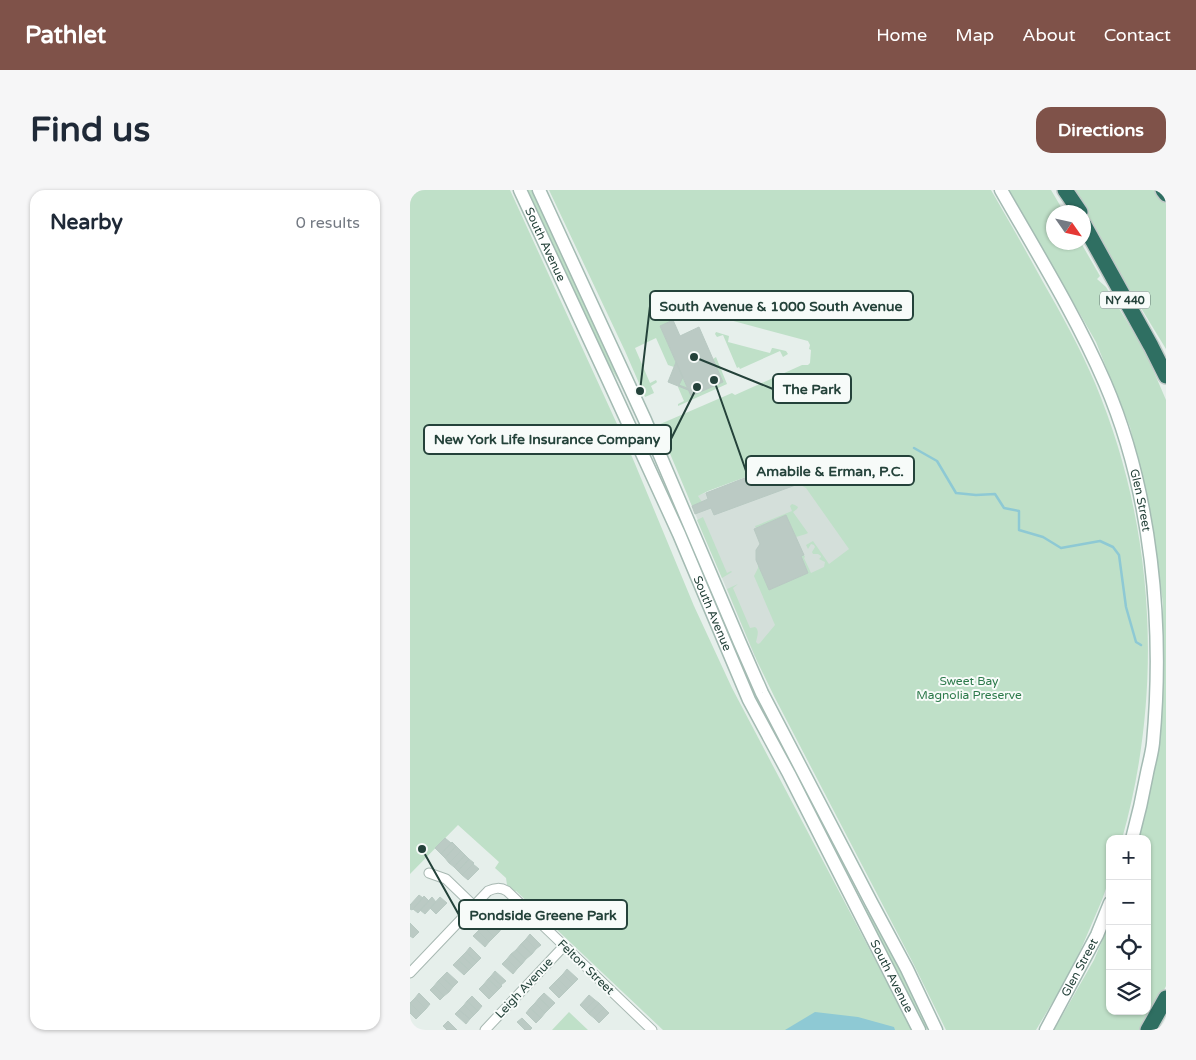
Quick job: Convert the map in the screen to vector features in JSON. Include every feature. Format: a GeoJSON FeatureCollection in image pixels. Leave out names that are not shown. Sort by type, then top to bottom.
{"type":"FeatureCollection","features":[{"type":"Feature","properties":{"kind":"highway"},"geometry":{"type":"LineString","coordinates":[[1065,190],[1074,205]]}},
{"type":"Feature","properties":{"kind":"highway"},"geometry":{"type":"LineString","coordinates":[[1163,190],[1166,194]]}},
{"type":"Feature","properties":{"kind":"highway"},"geometry":{"type":"LineString","coordinates":[[1091,230],[1166,358]]}},
{"type":"Feature","properties":{"kind":"highway","name":"NY 440"},"geometry":{"type":"LineString","coordinates":[[1091,238],[1166,376]]}},
{"type":"Feature","properties":{"kind":"highway"},"geometry":{"type":"LineString","coordinates":[[1148,1030],[1166,998]]}},
{"type":"Feature","properties":{"kind":"street","name":"South Avenue"},"geometry":{"type":"LineString","coordinates":[[520,190],[679,534],[749,700],[789,774],[919,1030]]}},
{"type":"Feature","properties":{"kind":"street","name":"South Avenue"},"geometry":{"type":"LineString","coordinates":[[539,190],[645,420],[762,693],[907,970],[936,1030]]}},
{"type":"Feature","properties":{"kind":"street","name":"Glen Street"},"geometry":{"type":"LineString","coordinates":[[1001,190],[1085,341],[1105,384],[1123,430],[1137,480],[1148,535],[1157,643],[1153,745],[1133,835]]}},
{"type":"Feature","properties":{"kind":"street"},"geometry":{"type":"LineString","coordinates":[[410,973],[474,906],[446,879],[429,873]]}},
{"type":"Feature","properties":{"kind":"street","name":"Felton Street"},"geometry":{"type":"LineString","coordinates":[[474,906],[488,891],[497,888],[507,891],[652,1030]]}},
{"type":"Feature","properties":{"kind":"street","name":"Glen Street"},"geometry":{"type":"LineString","coordinates":[[1046,1030],[1097,936],[1106,913]]}},
{"type":"Feature","properties":{"kind":"street","name":"Leigh Avenue"},"geometry":{"type":"LineString","coordinates":[[484,1030],[564,946]]}},
{"type":"Feature","properties":{"kind":"shaded area"},"geometry":{"type":"Polygon","coordinates":[[[773,467],[790,467],[859,549],[755,657],[689,499],[773,467]]]}},
{"type":"Feature","properties":{"kind":"green space"},"geometry":{"type":"Polygon","coordinates":[[[410,190],[510,190],[633,459],[694,606],[732,688],[912,1030],[663,1030],[516,891],[507,885],[506,878],[495,868],[499,862],[458,825],[410,874],[410,190]]]}},
{"type":"Feature","properties":{"kind":"green space"},"geometry":{"type":"Polygon","coordinates":[[[526,190],[532,190],[623,388],[607,362],[526,190]]]}},
{"type":"Feature","properties":{"kind":"green space","name":"Sweet Bay Magnolia Preserve"},"geometry":{"type":"Polygon","coordinates":[[[549,190],[991,190],[1064,319],[1095,383],[1115,438],[1130,494],[1141,551],[1147,609],[1148,667],[1144,725],[1135,782],[1123,835],[1106,835],[1106,888],[1102,900],[1064,983],[1036,1030],[946,1030],[774,696],[727,589],[738,584],[733,588],[750,628],[755,627],[757,630],[756,642],[758,644],[775,625],[754,576],[758,564],[769,590],[808,573],[801,556],[804,555],[811,573],[824,567],[825,562],[819,559],[821,556],[812,552],[815,547],[814,545],[811,544],[808,549],[806,545],[813,541],[829,564],[849,549],[806,488],[799,484],[801,483],[790,467],[773,467],[708,491],[698,496],[702,502],[692,506],[658,425],[732,393],[735,395],[802,365],[808,365],[810,363],[811,350],[809,349],[808,341],[711,315],[711,312],[693,308],[691,313],[688,308],[677,315],[678,318],[660,326],[676,362],[674,367],[668,365],[656,338],[635,348],[650,383],[656,380],[657,382],[651,386],[654,393],[645,397],[549,190]]]}},
{"type":"Feature","properties":{"kind":"green space"},"geometry":{"type":"Polygon","coordinates":[[[1009,190],[1051,190],[1060,205],[1046,205],[1046,250],[1085,250],[1100,276],[1097,279],[1106,287],[1145,351],[1166,400],[1166,986],[1151,1012],[1151,835],[1139,835],[1145,817],[1157,750],[1163,684],[1163,604],[1151,514],[1130,427],[1096,342],[1009,190]]]}},
{"type":"Feature","properties":{"kind":"green space"},"geometry":{"type":"Polygon","coordinates":[[[1073,190],[1155,190],[1166,203],[1166,349],[1091,222],[1091,205],[1081,205],[1073,190]]]}},
{"type":"Feature","properties":{"kind":"green space"},"geometry":{"type":"Polygon","coordinates":[[[716,332],[729,336],[728,342],[770,353],[773,348],[786,351],[788,354],[783,357],[780,351],[740,369],[739,367],[737,368],[723,335],[717,337],[716,332]]]}},
{"type":"Feature","properties":{"kind":"green space"},"geometry":{"type":"Polygon","coordinates":[[[716,357],[727,384],[678,406],[678,404],[684,401],[678,387],[682,376],[691,396],[723,382],[713,359],[716,357]]]}},
{"type":"Feature","properties":{"kind":"green space"},"geometry":{"type":"Polygon","coordinates":[[[792,504],[798,507],[793,512],[808,533],[796,537],[786,515],[756,528],[755,526],[792,511],[790,506],[792,504]]]}},
{"type":"Feature","properties":{"kind":"green space"},"geometry":{"type":"Polygon","coordinates":[[[703,517],[727,573],[732,572],[722,578],[697,520],[703,517]]]}},
{"type":"Feature","properties":{"kind":"green space"},"geometry":{"type":"Polygon","coordinates":[[[712,596],[749,679],[826,829],[826,836],[744,680],[712,596]]]}},
{"type":"Feature","properties":{"kind":"green space"},"geometry":{"type":"Polygon","coordinates":[[[854,890],[875,923],[893,957],[928,1027],[927,1029],[886,956],[854,890]]]}},
{"type":"Feature","properties":{"kind":"green space"},"geometry":{"type":"Polygon","coordinates":[[[1106,932],[1106,1015],[1149,1015],[1140,1030],[1054,1030],[1094,960],[1106,932]]]}},
{"type":"Feature","properties":{"kind":"green space"},"geometry":{"type":"Polygon","coordinates":[[[569,1012],[588,1030],[552,1030],[569,1012]]]}},
{"type":"Feature","properties":{"kind":"water"},"geometry":{"type":"Polygon","coordinates":[[[815,1012],[858,1017],[894,1027],[895,1030],[785,1030],[815,1012]]]}},
{"type":"Feature","properties":{"kind":"building"},"geometry":{"type":"Polygon","coordinates":[[[673,320],[680,336],[699,327],[723,382],[691,396],[660,326],[673,320]]]}},
{"type":"Feature","properties":{"kind":"building"},"geometry":{"type":"Polygon","coordinates":[[[676,362],[683,377],[679,385],[688,390],[668,382],[676,362]]]}},
{"type":"Feature","properties":{"kind":"building"},"geometry":{"type":"Polygon","coordinates":[[[773,467],[790,467],[801,483],[714,515],[711,508],[695,514],[692,506],[708,499],[706,493],[773,467]]]}},
{"type":"Feature","properties":{"kind":"building"},"geometry":{"type":"Polygon","coordinates":[[[786,515],[804,555],[801,556],[808,573],[769,590],[756,560],[756,550],[760,544],[754,529],[786,515]]]}},
{"type":"Feature","properties":{"kind":"building"},"geometry":{"type":"Polygon","coordinates":[[[445,838],[451,843],[441,854],[435,848],[445,838]]]}},
{"type":"Feature","properties":{"kind":"building"},"geometry":{"type":"Polygon","coordinates":[[[452,842],[456,846],[445,858],[441,854],[452,842]]]}},
{"type":"Feature","properties":{"kind":"building"},"geometry":{"type":"Polygon","coordinates":[[[456,846],[461,851],[449,863],[445,858],[456,846]]]}},
{"type":"Feature","properties":{"kind":"building"},"geometry":{"type":"Polygon","coordinates":[[[461,851],[465,855],[454,867],[449,863],[461,851]]]}},
{"type":"Feature","properties":{"kind":"building"},"geometry":{"type":"Polygon","coordinates":[[[465,855],[469,859],[458,871],[454,867],[465,855]]]}},
{"type":"Feature","properties":{"kind":"building"},"geometry":{"type":"Polygon","coordinates":[[[469,859],[474,863],[462,875],[458,871],[469,859]]]}},
{"type":"Feature","properties":{"kind":"building"},"geometry":{"type":"Polygon","coordinates":[[[473,864],[479,869],[468,880],[462,875],[473,864]]]}},
{"type":"Feature","properties":{"kind":"building"},"geometry":{"type":"Polygon","coordinates":[[[419,895],[423,898],[412,910],[410,909],[410,905],[419,895]]]}},
{"type":"Feature","properties":{"kind":"building"},"geometry":{"type":"Polygon","coordinates":[[[424,896],[429,901],[418,913],[413,909],[424,896]]]}},
{"type":"Feature","properties":{"kind":"building"},"geometry":{"type":"Polygon","coordinates":[[[432,897],[436,902],[425,914],[420,910],[432,897]]]}},
{"type":"Feature","properties":{"kind":"building"},"geometry":{"type":"Polygon","coordinates":[[[440,897],[447,903],[436,914],[430,908],[440,897]]]}},
{"type":"Feature","properties":{"kind":"building"},"geometry":{"type":"Polygon","coordinates":[[[492,917],[503,927],[499,932],[487,921],[492,917]]]}},
{"type":"Feature","properties":{"kind":"building"},"geometry":{"type":"Polygon","coordinates":[[[487,921],[499,932],[494,937],[483,926],[487,921]]]}},
{"type":"Feature","properties":{"kind":"building"},"geometry":{"type":"Polygon","coordinates":[[[410,923],[419,932],[413,938],[410,936],[410,923]]]}},
{"type":"Feature","properties":{"kind":"building"},"geometry":{"type":"Polygon","coordinates":[[[483,926],[494,937],[489,942],[478,931],[483,926]]]}},
{"type":"Feature","properties":{"kind":"building"},"geometry":{"type":"Polygon","coordinates":[[[478,931],[489,942],[485,947],[473,936],[478,931]]]}},
{"type":"Feature","properties":{"kind":"building"},"geometry":{"type":"Polygon","coordinates":[[[530,934],[541,945],[536,949],[526,939],[530,934]]]}},
{"type":"Feature","properties":{"kind":"building"},"geometry":{"type":"Polygon","coordinates":[[[526,939],[536,949],[532,954],[521,944],[526,939]]]}},
{"type":"Feature","properties":{"kind":"building"},"geometry":{"type":"Polygon","coordinates":[[[521,944],[532,954],[526,959],[516,950],[521,944]]]}},
{"type":"Feature","properties":{"kind":"building"},"geometry":{"type":"Polygon","coordinates":[[[470,947],[481,958],[477,962],[466,952],[470,947]]]}},
{"type":"Feature","properties":{"kind":"building"},"geometry":{"type":"Polygon","coordinates":[[[516,950],[526,959],[522,964],[511,954],[516,950]]]}},
{"type":"Feature","properties":{"kind":"building"},"geometry":{"type":"Polygon","coordinates":[[[466,952],[477,962],[473,966],[462,956],[466,952]]]}},
{"type":"Feature","properties":{"kind":"building"},"geometry":{"type":"Polygon","coordinates":[[[511,954],[522,964],[517,969],[507,959],[511,954]]]}},
{"type":"Feature","properties":{"kind":"building"},"geometry":{"type":"Polygon","coordinates":[[[462,956],[473,966],[469,970],[458,960],[462,956]]]}},
{"type":"Feature","properties":{"kind":"building"},"geometry":{"type":"Polygon","coordinates":[[[507,959],[517,969],[513,974],[502,964],[507,959]]]}},
{"type":"Feature","properties":{"kind":"building"},"geometry":{"type":"Polygon","coordinates":[[[458,960],[469,970],[464,975],[453,965],[458,960]]]}},
{"type":"Feature","properties":{"kind":"building"},"geometry":{"type":"Polygon","coordinates":[[[567,969],[578,979],[573,984],[563,974],[567,969]]]}},
{"type":"Feature","properties":{"kind":"building"},"geometry":{"type":"Polygon","coordinates":[[[495,971],[506,981],[501,985],[491,976],[495,971]]]}},
{"type":"Feature","properties":{"kind":"building"},"geometry":{"type":"Polygon","coordinates":[[[447,972],[458,982],[453,987],[442,977],[447,972]]]}},
{"type":"Feature","properties":{"kind":"building"},"geometry":{"type":"Polygon","coordinates":[[[563,974],[573,984],[568,989],[558,979],[563,974]]]}},
{"type":"Feature","properties":{"kind":"building"},"geometry":{"type":"Polygon","coordinates":[[[491,976],[502,986],[499,989],[488,979],[491,976]]]}},
{"type":"Feature","properties":{"kind":"building"},"geometry":{"type":"Polygon","coordinates":[[[442,977],[453,987],[449,992],[438,981],[442,977]]]}},
{"type":"Feature","properties":{"kind":"building"},"geometry":{"type":"Polygon","coordinates":[[[488,979],[499,989],[494,994],[484,984],[488,979]]]}},
{"type":"Feature","properties":{"kind":"building"},"geometry":{"type":"Polygon","coordinates":[[[558,979],[568,989],[564,993],[554,983],[558,979]]]}},
{"type":"Feature","properties":{"kind":"building"},"geometry":{"type":"Polygon","coordinates":[[[438,981],[449,992],[444,996],[434,986],[438,981]]]}},
{"type":"Feature","properties":{"kind":"building"},"geometry":{"type":"Polygon","coordinates":[[[554,983],[564,993],[559,998],[549,988],[554,983]]]}},
{"type":"Feature","properties":{"kind":"building"},"geometry":{"type":"Polygon","coordinates":[[[484,984],[494,994],[489,999],[479,989],[484,984]]]}},
{"type":"Feature","properties":{"kind":"building"},"geometry":{"type":"Polygon","coordinates":[[[434,986],[444,996],[440,1000],[430,990],[434,986]]]}},
{"type":"Feature","properties":{"kind":"building"},"geometry":{"type":"Polygon","coordinates":[[[419,993],[430,1004],[426,1009],[415,998],[419,993]]]}},
{"type":"Feature","properties":{"kind":"building"},"geometry":{"type":"Polygon","coordinates":[[[544,993],[555,1003],[550,1008],[539,998],[544,993]]]}},
{"type":"Feature","properties":{"kind":"building"},"geometry":{"type":"Polygon","coordinates":[[[589,995],[595,1000],[585,1010],[580,1005],[589,995]]]}},
{"type":"Feature","properties":{"kind":"building"},"geometry":{"type":"Polygon","coordinates":[[[472,996],[482,1006],[478,1011],[467,1001],[472,996]]]}},
{"type":"Feature","properties":{"kind":"building"},"geometry":{"type":"Polygon","coordinates":[[[415,998],[426,1009],[421,1014],[410,1003],[415,998]]]}},
{"type":"Feature","properties":{"kind":"building"},"geometry":{"type":"Polygon","coordinates":[[[539,998],[550,1008],[545,1013],[535,1003],[539,998]]]}},
{"type":"Feature","properties":{"kind":"building"},"geometry":{"type":"Polygon","coordinates":[[[595,1000],[599,1003],[589,1014],[585,1010],[595,1000]]]}},
{"type":"Feature","properties":{"kind":"building"},"geometry":{"type":"Polygon","coordinates":[[[467,1001],[478,1011],[474,1015],[464,1005],[467,1001]]]}},
{"type":"Feature","properties":{"kind":"building"},"geometry":{"type":"Polygon","coordinates":[[[410,1003],[421,1014],[416,1019],[410,1013],[410,1003]]]}},
{"type":"Feature","properties":{"kind":"building"},"geometry":{"type":"Polygon","coordinates":[[[535,1003],[545,1013],[541,1018],[530,1008],[535,1003]]]}},
{"type":"Feature","properties":{"kind":"building"},"geometry":{"type":"Polygon","coordinates":[[[599,1003],[604,1008],[594,1018],[589,1014],[599,1003]]]}},
{"type":"Feature","properties":{"kind":"building"},"geometry":{"type":"Polygon","coordinates":[[[464,1005],[474,1015],[470,1019],[459,1010],[464,1005]]]}},
{"type":"Feature","properties":{"kind":"building"},"geometry":{"type":"Polygon","coordinates":[[[530,1008],[541,1018],[536,1023],[526,1013],[530,1008]]]}},
{"type":"Feature","properties":{"kind":"building"},"geometry":{"type":"Polygon","coordinates":[[[604,1008],[609,1013],[599,1023],[594,1018],[604,1008]]]}},
{"type":"Feature","properties":{"kind":"building"},"geometry":{"type":"Polygon","coordinates":[[[459,1010],[470,1019],[466,1024],[455,1014],[459,1010]]]}},
{"type":"Feature","properties":{"kind":"building"},"geometry":{"type":"Polygon","coordinates":[[[522,1018],[532,1028],[530,1030],[525,1030],[517,1022],[522,1018]]]}},
{"type":"Feature","properties":{"kind":"building"},"geometry":{"type":"Polygon","coordinates":[[[448,1021],[457,1030],[447,1030],[443,1026],[448,1021]]]}},
{"type":"Feature","properties":{"kind":"waterway"},"geometry":{"type":"LineString","coordinates":[[914,448],[937,461],[956,493],[995,494],[1004,508],[1019,511],[1019,530],[1043,537],[1061,548],[1100,541],[1113,547],[1119,555],[1126,607],[1136,642],[1141,645]]}},
{"type":"Feature","properties":{"kind":"place","name":"The Park"},"geometry":{"type":"Point","coordinates":[694,357]}},
{"type":"Feature","properties":{"kind":"place","name":"Amabile & Erman, P.C."},"geometry":{"type":"Point","coordinates":[714,380]}},
{"type":"Feature","properties":{"kind":"place","name":"New York Life Insurance Company"},"geometry":{"type":"Point","coordinates":[697,387]}},
{"type":"Feature","properties":{"kind":"place","name":"South Avenue & 1000 South Avenue"},"geometry":{"type":"Point","coordinates":[640,391]}},
{"type":"Feature","properties":{"kind":"place","name":"Pondside Greene Park"},"geometry":{"type":"Point","coordinates":[422,849]}}]}
